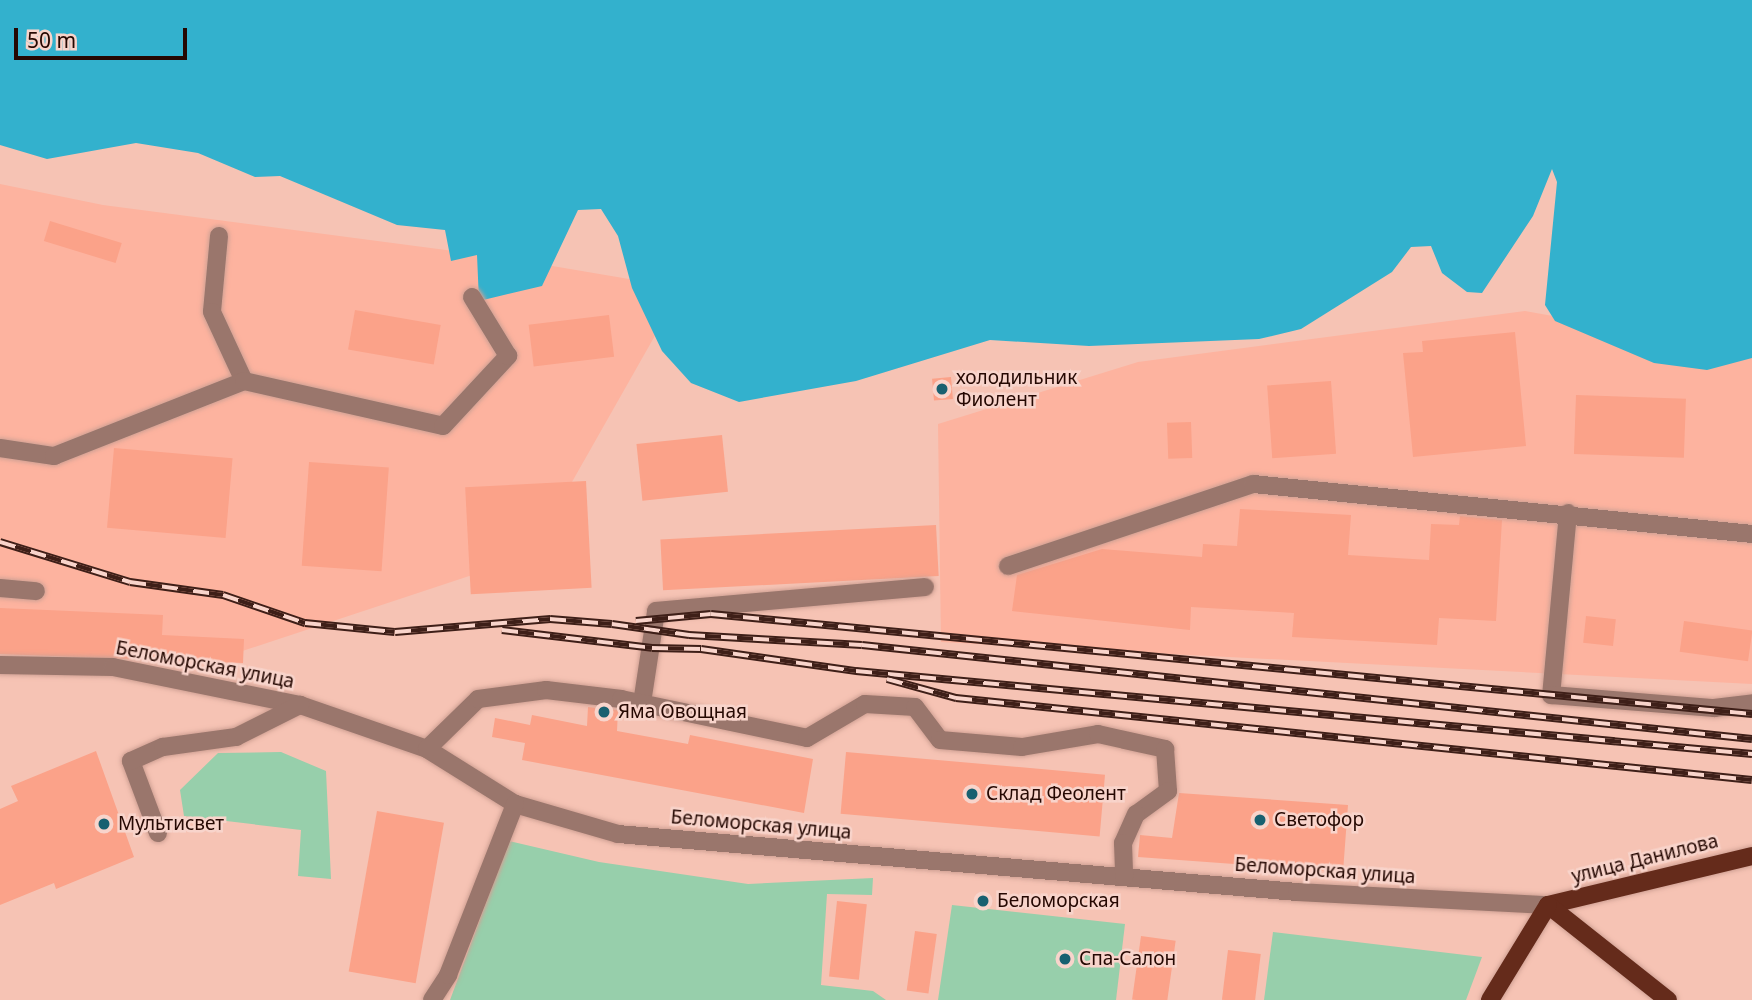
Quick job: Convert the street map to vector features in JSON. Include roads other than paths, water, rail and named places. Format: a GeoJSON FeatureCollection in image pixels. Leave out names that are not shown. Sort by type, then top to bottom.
{"type":"FeatureCollection","features":[{"type":"Feature","properties":{"kind":"main road","name":"улица Данилова"},"geometry":{"type":"LineString","coordinates":[[1548,905],[1752,856]]}},
{"type":"Feature","properties":{"kind":"main road"},"geometry":{"type":"LineString","coordinates":[[1490,1000],[1548,905],[1668,1000]]}},
{"type":"Feature","properties":{"kind":"street"},"geometry":{"type":"LineString","coordinates":[[219,236],[212,312],[244,381]]}},
{"type":"Feature","properties":{"kind":"street"},"geometry":{"type":"LineString","coordinates":[[0,448],[54,456],[244,381],[443,426],[508,356],[472,297]]}},
{"type":"Feature","properties":{"kind":"street"},"geometry":{"type":"LineString","coordinates":[[1008,566],[1253,484],[1568,513],[1752,534]]}},
{"type":"Feature","properties":{"kind":"street"},"geometry":{"type":"LineString","coordinates":[[1568,513],[1551,695],[1714,708],[1752,703]]}},
{"type":"Feature","properties":{"kind":"street"},"geometry":{"type":"LineString","coordinates":[[642,703],[656,611],[925,587]]}},
{"type":"Feature","properties":{"kind":"street"},"geometry":{"type":"LineString","coordinates":[[0,588],[36,592]]}},
{"type":"Feature","properties":{"kind":"street","name":"Беломорская улица"},"geometry":{"type":"LineString","coordinates":[[0,664],[113,667],[300,705],[427,749],[515,804],[618,834],[1297,892],[1548,905]]}},
{"type":"Feature","properties":{"kind":"street"},"geometry":{"type":"LineString","coordinates":[[427,749],[478,699],[546,690],[642,703],[807,738],[865,704],[915,707],[940,740],[1022,747],[1098,734],[1165,749],[1168,791],[1136,814],[1123,843],[1124,877]]}},
{"type":"Feature","properties":{"kind":"street"},"geometry":{"type":"LineString","coordinates":[[158,833],[131,761],[163,747],[236,737],[300,705]]}},
{"type":"Feature","properties":{"kind":"street"},"geometry":{"type":"LineString","coordinates":[[432,1000],[447,975],[515,804]]}},
{"type":"Feature","properties":{"kind":"water"},"geometry":{"type":"Polygon","coordinates":[[[0,0],[1752,0],[1752,358],[1707,370],[1654,363],[1555,321],[1545,305],[1557,182],[1552,169],[1533,216],[1482,293],[1467,292],[1442,273],[1431,246],[1411,247],[1392,272],[1301,329],[1259,339],[1089,346],[990,340],[856,381],[739,402],[691,383],[662,351],[632,288],[618,236],[601,209],[578,210],[542,286],[479,301],[477,255],[451,261],[445,230],[397,225],[280,176],[255,177],[198,153],[136,143],[47,159],[0,145],[0,0]]]}},
{"type":"Feature","properties":{"kind":"railway"},"geometry":{"type":"LineString","coordinates":[[0,542],[130,582],[223,595],[305,623],[395,632],[550,619],[612,624],[689,635],[862,645],[1752,739]]}},
{"type":"Feature","properties":{"kind":"railway"},"geometry":{"type":"LineString","coordinates":[[636,621],[711,614],[1752,714]]}},
{"type":"Feature","properties":{"kind":"railway"},"geometry":{"type":"LineString","coordinates":[[502,630],[652,648],[701,649],[856,671],[1752,754]]}},
{"type":"Feature","properties":{"kind":"railway"},"geometry":{"type":"LineString","coordinates":[[887,679],[956,698],[1752,780]]}},
{"type":"Feature","properties":{"kind":"place","name":"холодильник Фиолент"},"geometry":{"type":"Point","coordinates":[942,389]}},
{"type":"Feature","properties":{"kind":"place","name":"Яма Овощная"},"geometry":{"type":"Point","coordinates":[604,712]}},
{"type":"Feature","properties":{"kind":"place","name":"Склад Феолент"},"geometry":{"type":"Point","coordinates":[972,794]}},
{"type":"Feature","properties":{"kind":"place","name":"Светофор"},"geometry":{"type":"Point","coordinates":[1260,820]}},
{"type":"Feature","properties":{"kind":"place","name":"Мультисвет"},"geometry":{"type":"Point","coordinates":[104,824]}},
{"type":"Feature","properties":{"kind":"place","name":"Беломорская"},"geometry":{"type":"Point","coordinates":[983,901]}},
{"type":"Feature","properties":{"kind":"place","name":"Спа-Салон"},"geometry":{"type":"Point","coordinates":[1065,959]}}]}
